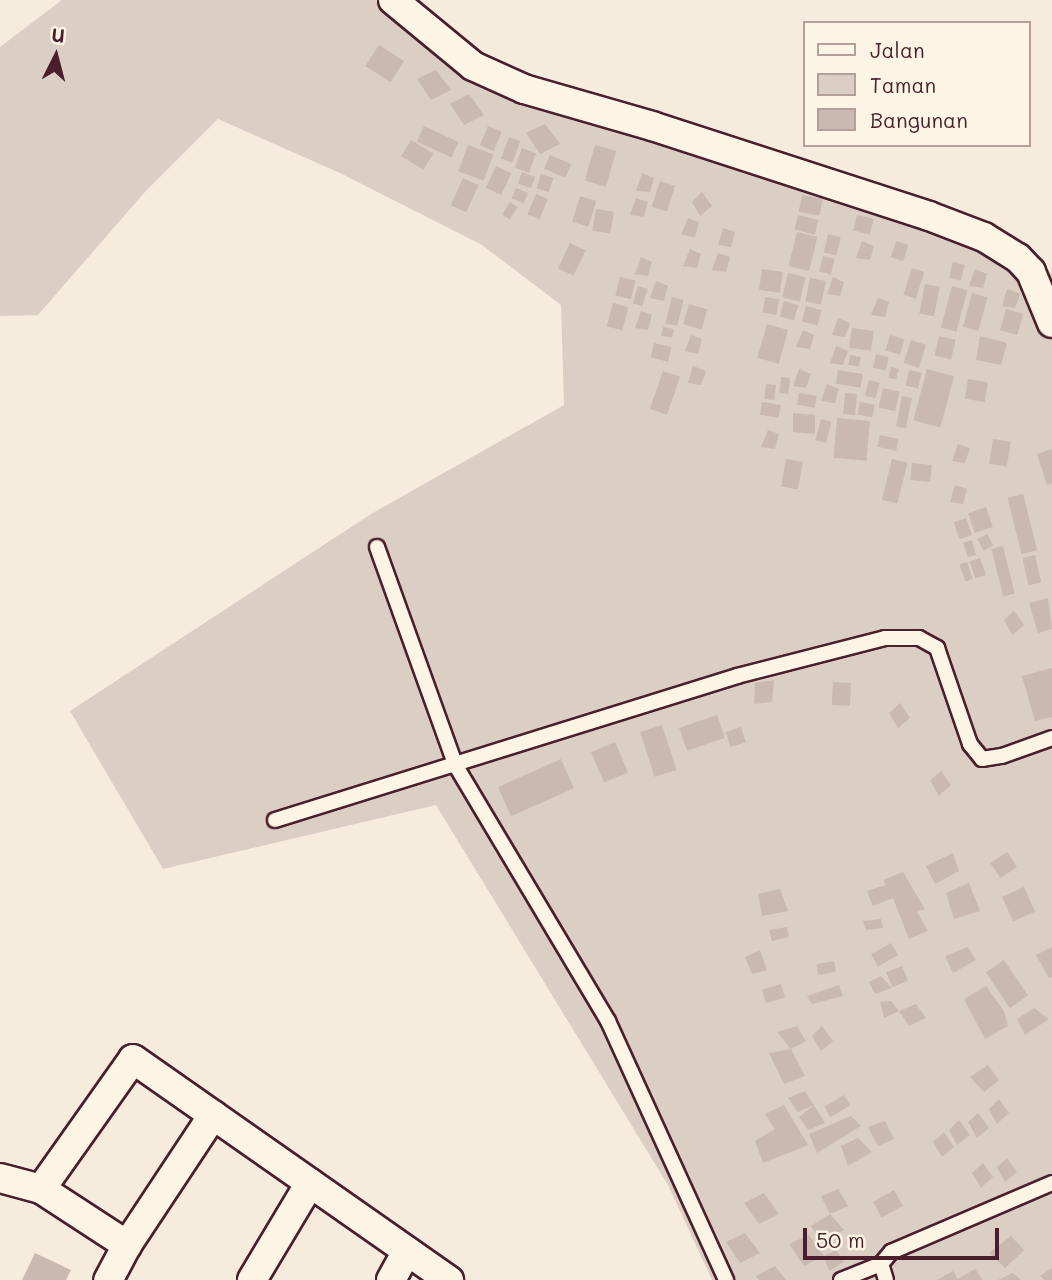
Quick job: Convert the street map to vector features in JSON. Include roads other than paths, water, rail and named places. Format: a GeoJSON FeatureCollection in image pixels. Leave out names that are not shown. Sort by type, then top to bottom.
{"type":"FeatureCollection","features":[{"type":"Feature","properties":{"kind":"street"},"geometry":{"type":"LineString","coordinates":[[393,0],[473,66],[524,89],[665,130],[929,216],[984,237],[1018,258],[1031,272],[1052,323]]}},
{"type":"Feature","properties":{"kind":"street"},"geometry":{"type":"LineString","coordinates":[[41,1189],[133,1059],[449,1280]]}},
{"type":"Feature","properties":{"kind":"street"},"geometry":{"type":"LineString","coordinates":[[107,1280],[213,1115]]}},
{"type":"Feature","properties":{"kind":"street"},"geometry":{"type":"LineString","coordinates":[[0,1178],[41,1189],[127,1245]]}},
{"type":"Feature","properties":{"kind":"street"},"geometry":{"type":"LineString","coordinates":[[252,1280],[310,1183]]}},
{"type":"Feature","properties":{"kind":"street"},"geometry":{"type":"LineString","coordinates":[[391,1280],[407,1251]]}},
{"type":"Feature","properties":{"kind":"lane"},"geometry":{"type":"LineString","coordinates":[[377,547],[456,766],[608,1021],[726,1280]]}},
{"type":"Feature","properties":{"kind":"lane"},"geometry":{"type":"LineString","coordinates":[[275,820],[456,766],[737,676],[885,638],[919,638],[937,648],[971,744],[982,760],[1002,756],[1052,738]]}},
{"type":"Feature","properties":{"kind":"lane"},"geometry":{"type":"LineString","coordinates":[[841,1280],[881,1264],[891,1252],[1052,1183]]}},
{"type":"Feature","properties":{"kind":"lane"},"geometry":{"type":"LineString","coordinates":[[881,1264],[886,1280]]}}]}
